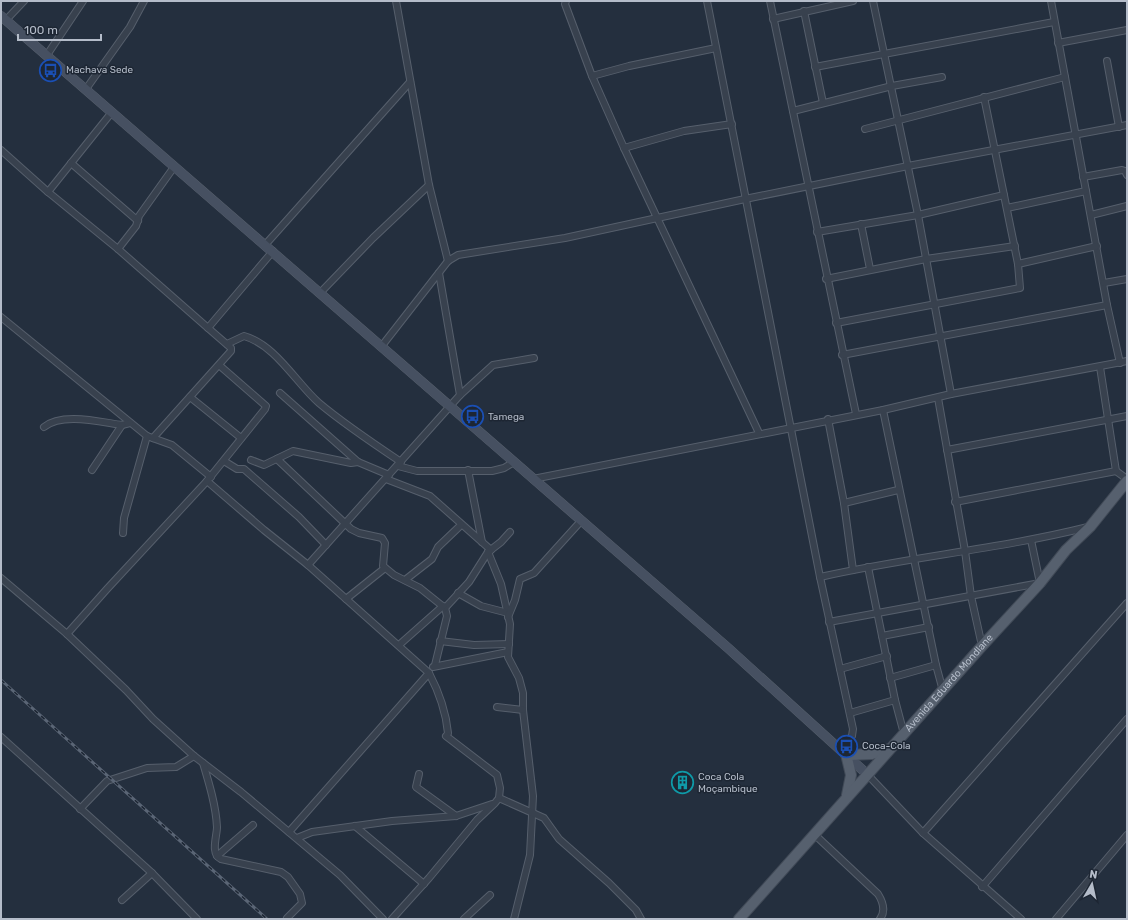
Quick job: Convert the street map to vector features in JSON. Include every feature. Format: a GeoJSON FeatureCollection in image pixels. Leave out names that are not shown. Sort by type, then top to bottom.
{"type":"FeatureCollection","features":[{"type":"Feature","properties":{"kind":"main road"},"geometry":{"type":"LineString","coordinates":[[4,18],[174,168],[269,248],[728,648],[867,774]]}},
{"type":"Feature","properties":{"kind":"main road","name":"Avenida Eduardo Mondlane"},"geometry":{"type":"LineString","coordinates":[[739,919],[846,797],[1040,583],[1066,550],[1090,527],[1127,480]]}},
{"type":"Feature","properties":{"kind":"main road"},"geometry":{"type":"LineString","coordinates":[[844,752],[872,754],[890,748]]}},
{"type":"Feature","properties":{"kind":"main road"},"geometry":{"type":"LineString","coordinates":[[844,752],[851,775],[846,797]]}},
{"type":"Feature","properties":{"kind":"street"},"geometry":{"type":"LineString","coordinates":[[4,18],[24,1]]}},
{"type":"Feature","properties":{"kind":"street"},"geometry":{"type":"LineString","coordinates":[[47,55],[83,1]]}},
{"type":"Feature","properties":{"kind":"street"},"geometry":{"type":"LineString","coordinates":[[86,89],[130,27],[144,1]]}},
{"type":"Feature","properties":{"kind":"street"},"geometry":{"type":"LineString","coordinates":[[396,1],[429,185],[448,261]]}},
{"type":"Feature","properties":{"kind":"street"},"geometry":{"type":"LineString","coordinates":[[566,1],[565,4],[592,76],[624,148],[759,433]]}},
{"type":"Feature","properties":{"kind":"street"},"geometry":{"type":"LineString","coordinates":[[707,1],[732,124],[745,199],[792,427],[829,622],[853,729],[852,736],[844,752]]}},
{"type":"Feature","properties":{"kind":"street"},"geometry":{"type":"LineString","coordinates":[[770,1],[826,279],[856,414]]}},
{"type":"Feature","properties":{"kind":"street"},"geometry":{"type":"LineString","coordinates":[[773,19],[853,1]]}},
{"type":"Feature","properties":{"kind":"street"},"geometry":{"type":"LineString","coordinates":[[873,1],[918,215],[951,394]]}},
{"type":"Feature","properties":{"kind":"street"},"geometry":{"type":"LineString","coordinates":[[1051,1],[1107,305],[1120,363]]}},
{"type":"Feature","properties":{"kind":"street"},"geometry":{"type":"LineString","coordinates":[[804,11],[823,103]]}},
{"type":"Feature","properties":{"kind":"street"},"geometry":{"type":"LineString","coordinates":[[815,67],[1054,22]]}},
{"type":"Feature","properties":{"kind":"street"},"geometry":{"type":"LineString","coordinates":[[1058,43],[1127,30]]}},
{"type":"Feature","properties":{"kind":"street"},"geometry":{"type":"LineString","coordinates":[[592,76],[629,66],[716,48]]}},
{"type":"Feature","properties":{"kind":"street"},"geometry":{"type":"LineString","coordinates":[[1106,61],[1120,127]]}},
{"type":"Feature","properties":{"kind":"street"},"geometry":{"type":"LineString","coordinates":[[793,111],[892,86],[942,77]]}},
{"type":"Feature","properties":{"kind":"street"},"geometry":{"type":"LineString","coordinates":[[865,129],[1065,77]]}},
{"type":"Feature","properties":{"kind":"street"},"geometry":{"type":"LineString","coordinates":[[208,328],[269,248],[410,82]]}},
{"type":"Feature","properties":{"kind":"street"},"geometry":{"type":"LineString","coordinates":[[836,323],[1018,290],[1021,284],[1018,264],[984,97]]}},
{"type":"Feature","properties":{"kind":"street"},"geometry":{"type":"LineString","coordinates":[[48,192],[112,112]]}},
{"type":"Feature","properties":{"kind":"street"},"geometry":{"type":"LineString","coordinates":[[624,148],[684,131],[732,124]]}},
{"type":"Feature","properties":{"kind":"street"},"geometry":{"type":"LineString","coordinates":[[381,347],[448,261],[458,255],[564,238],[908,166],[996,151],[1127,125]]}},
{"type":"Feature","properties":{"kind":"street"},"geometry":{"type":"LineString","coordinates":[[1,150],[48,192],[118,249],[231,348],[231,351],[190,397],[150,437],[124,518],[123,534]]}},
{"type":"Feature","properties":{"kind":"street"},"geometry":{"type":"LineString","coordinates":[[71,163],[138,221]]}},
{"type":"Feature","properties":{"kind":"street"},"geometry":{"type":"LineString","coordinates":[[118,249],[174,168]]}},
{"type":"Feature","properties":{"kind":"street"},"geometry":{"type":"LineString","coordinates":[[1083,177],[1122,170],[1125,171],[1127,175]]}},
{"type":"Feature","properties":{"kind":"street"},"geometry":{"type":"LineString","coordinates":[[320,293],[373,238],[429,185]]}},
{"type":"Feature","properties":{"kind":"street"},"geometry":{"type":"LineString","coordinates":[[1007,208],[1086,191]]}},
{"type":"Feature","properties":{"kind":"street"},"geometry":{"type":"LineString","coordinates":[[817,232],[918,215],[1004,195]]}},
{"type":"Feature","properties":{"kind":"street"},"geometry":{"type":"LineString","coordinates":[[1091,215],[1127,206]]}},
{"type":"Feature","properties":{"kind":"street"},"geometry":{"type":"LineString","coordinates":[[861,224],[870,269]]}},
{"type":"Feature","properties":{"kind":"street"},"geometry":{"type":"LineString","coordinates":[[826,279],[926,259],[1014,246]]}},
{"type":"Feature","properties":{"kind":"street"},"geometry":{"type":"LineString","coordinates":[[1018,264],[1097,246]]}},
{"type":"Feature","properties":{"kind":"street"},"geometry":{"type":"LineString","coordinates":[[439,273],[460,395]]}},
{"type":"Feature","properties":{"kind":"street"},"geometry":{"type":"LineString","coordinates":[[1104,283],[1127,279]]}},
{"type":"Feature","properties":{"kind":"street"},"geometry":{"type":"LineString","coordinates":[[842,355],[941,335],[1107,305]]}},
{"type":"Feature","properties":{"kind":"street"},"geometry":{"type":"LineString","coordinates":[[1,317],[130,423],[150,437],[172,445],[264,530],[308,565],[399,645],[428,672],[436,686],[442,704],[447,734],[458,746],[482,762],[497,775],[500,782],[497,800],[477,820],[424,884],[392,919]]}},
{"type":"Feature","properties":{"kind":"street"},"geometry":{"type":"LineString","coordinates":[[227,344],[244,336],[270,351],[291,372],[302,387],[320,404],[400,464],[416,470],[499,470],[514,462]]}},
{"type":"Feature","properties":{"kind":"street"},"geometry":{"type":"LineString","coordinates":[[308,565],[451,407],[460,395],[493,365],[534,358]]}},
{"type":"Feature","properties":{"kind":"street"},"geometry":{"type":"LineString","coordinates":[[533,479],[828,419],[882,410],[951,394],[1127,361]]}},
{"type":"Feature","properties":{"kind":"street"},"geometry":{"type":"LineString","coordinates":[[67,634],[209,479],[265,409],[266,406],[219,365]]}},
{"type":"Feature","properties":{"kind":"street"},"geometry":{"type":"LineString","coordinates":[[1100,367],[1116,471],[1127,480]]}},
{"type":"Feature","properties":{"kind":"street"},"geometry":{"type":"LineString","coordinates":[[280,393],[358,462],[430,496],[482,542],[489,551],[501,584],[508,615],[510,634],[508,652],[510,663],[521,685],[531,764],[533,814],[530,856],[514,919]]}},
{"type":"Feature","properties":{"kind":"street"},"geometry":{"type":"LineString","coordinates":[[190,397],[241,438]]}},
{"type":"Feature","properties":{"kind":"street"},"geometry":{"type":"LineString","coordinates":[[938,398],[965,551],[971,596],[982,646]]}},
{"type":"Feature","properties":{"kind":"street"},"geometry":{"type":"LineString","coordinates":[[882,410],[898,490],[915,560],[936,665],[943,690]]}},
{"type":"Feature","properties":{"kind":"street"},"geometry":{"type":"LineString","coordinates":[[947,450],[1127,416]]}},
{"type":"Feature","properties":{"kind":"street"},"geometry":{"type":"LineString","coordinates":[[44,426],[51,421],[68,419],[122,424],[130,423]]}},
{"type":"Feature","properties":{"kind":"street"},"geometry":{"type":"LineString","coordinates":[[828,419],[844,503],[853,570]]}},
{"type":"Feature","properties":{"kind":"street"},"geometry":{"type":"LineString","coordinates":[[92,470],[122,424]]}},
{"type":"Feature","properties":{"kind":"street"},"geometry":{"type":"LineString","coordinates":[[251,460],[264,465],[293,452],[351,463],[358,462]]}},
{"type":"Feature","properties":{"kind":"street"},"geometry":{"type":"LineString","coordinates":[[277,459],[345,524],[359,533],[378,536],[384,540],[382,563],[385,568],[394,575],[420,588],[444,607],[447,614],[435,665],[289,832]]}},
{"type":"Feature","properties":{"kind":"street"},"geometry":{"type":"LineString","coordinates":[[224,461],[237,469],[244,469],[299,517],[326,545]]}},
{"type":"Feature","properties":{"kind":"street"},"geometry":{"type":"LineString","coordinates":[[468,470],[482,542]]}},
{"type":"Feature","properties":{"kind":"street"},"geometry":{"type":"LineString","coordinates":[[956,502],[1116,471]]}},
{"type":"Feature","properties":{"kind":"street"},"geometry":{"type":"LineString","coordinates":[[844,503],[898,490]]}},
{"type":"Feature","properties":{"kind":"street"},"geometry":{"type":"LineString","coordinates":[[508,615],[516,600],[520,579],[534,573],[581,521]]}},
{"type":"Feature","properties":{"kind":"street"},"geometry":{"type":"LineString","coordinates":[[405,580],[432,559],[438,547],[461,525]]}},
{"type":"Feature","properties":{"kind":"street"},"geometry":{"type":"LineString","coordinates":[[820,577],[868,567],[1031,540],[1090,527]]}},
{"type":"Feature","properties":{"kind":"street"},"geometry":{"type":"LineString","coordinates":[[399,645],[444,607],[469,582],[489,551],[502,542],[510,532]]}},
{"type":"Feature","properties":{"kind":"street"},"geometry":{"type":"LineString","coordinates":[[829,622],[924,603],[1040,583],[1031,540]]}},
{"type":"Feature","properties":{"kind":"street"},"geometry":{"type":"LineString","coordinates":[[868,567],[887,656],[890,678],[904,734]]}},
{"type":"Feature","properties":{"kind":"street"},"geometry":{"type":"LineString","coordinates":[[346,599],[385,568]]}},
{"type":"Feature","properties":{"kind":"street"},"geometry":{"type":"LineString","coordinates":[[1,578],[67,634],[126,690],[153,719],[194,756],[297,838],[340,875],[382,919]]}},
{"type":"Feature","properties":{"kind":"street"},"geometry":{"type":"LineString","coordinates":[[458,593],[481,606],[508,615]]}},
{"type":"Feature","properties":{"kind":"street"},"geometry":{"type":"LineString","coordinates":[[923,833],[1127,603]]}},
{"type":"Feature","properties":{"kind":"street"},"geometry":{"type":"LineString","coordinates":[[1122,609],[1127,614]]}},
{"type":"Feature","properties":{"kind":"street"},"geometry":{"type":"LineString","coordinates":[[882,636],[929,627]]}},
{"type":"Feature","properties":{"kind":"street"},"geometry":{"type":"LineString","coordinates":[[440,642],[474,646],[509,644]]}},
{"type":"Feature","properties":{"kind":"street"},"geometry":{"type":"LineString","coordinates":[[435,665],[508,652]]}},
{"type":"Feature","properties":{"kind":"street"},"geometry":{"type":"LineString","coordinates":[[840,669],[887,656]]}},
{"type":"Feature","properties":{"kind":"street"},"geometry":{"type":"LineString","coordinates":[[890,678],[936,665]]}},
{"type":"Feature","properties":{"kind":"street"},"geometry":{"type":"LineString","coordinates":[[850,713],[895,700]]}},
{"type":"Feature","properties":{"kind":"street"},"geometry":{"type":"LineString","coordinates":[[497,707],[523,710]]}},
{"type":"Feature","properties":{"kind":"street"},"geometry":{"type":"LineString","coordinates":[[982,887],[1127,719]]}},
{"type":"Feature","properties":{"kind":"street"},"geometry":{"type":"LineString","coordinates":[[1,737],[152,873],[197,919]]}},
{"type":"Feature","properties":{"kind":"street"},"geometry":{"type":"LineString","coordinates":[[80,809],[107,782],[147,768],[176,768],[194,756]]}},
{"type":"Feature","properties":{"kind":"street"},"geometry":{"type":"LineString","coordinates":[[203,763],[217,826],[216,856]]}},
{"type":"Feature","properties":{"kind":"street"},"geometry":{"type":"LineString","coordinates":[[419,774],[416,787],[456,816]]}},
{"type":"Feature","properties":{"kind":"street"},"geometry":{"type":"LineString","coordinates":[[867,774],[923,833],[982,887],[1020,919]]}},
{"type":"Feature","properties":{"kind":"street"},"geometry":{"type":"LineString","coordinates":[[297,838],[312,832],[355,826],[392,821],[456,816],[497,800],[544,818],[559,839],[609,883],[636,910],[641,919]]}},
{"type":"Feature","properties":{"kind":"street"},"geometry":{"type":"LineString","coordinates":[[216,856],[253,826]]}},
{"type":"Feature","properties":{"kind":"street"},"geometry":{"type":"LineString","coordinates":[[355,826],[424,884]]}},
{"type":"Feature","properties":{"kind":"street"},"geometry":{"type":"LineString","coordinates":[[814,834],[878,894],[883,903],[884,910],[880,919]]}},
{"type":"Feature","properties":{"kind":"street"},"geometry":{"type":"LineString","coordinates":[[1056,919],[1127,836]]}},
{"type":"Feature","properties":{"kind":"street"},"geometry":{"type":"LineString","coordinates":[[216,856],[221,859],[254,867],[274,870],[288,877],[300,894],[302,903],[287,918]]}},
{"type":"Feature","properties":{"kind":"street"},"geometry":{"type":"LineString","coordinates":[[122,900],[152,873]]}},
{"type":"Feature","properties":{"kind":"street"},"geometry":{"type":"LineString","coordinates":[[464,919],[490,895]]}},
{"type":"Feature","properties":{"kind":"railway"},"geometry":{"type":"LineString","coordinates":[[1,680],[267,919]]}},
{"type":"Feature","properties":{"kind":"place","name":"Machava Sede"},"geometry":{"type":"Point","coordinates":[50,70]}},
{"type":"Feature","properties":{"kind":"place","name":"Tamega"},"geometry":{"type":"Point","coordinates":[472,417]}},
{"type":"Feature","properties":{"kind":"place","name":"Coca-Cola"},"geometry":{"type":"Point","coordinates":[846,746]}},
{"type":"Feature","properties":{"kind":"place","name":"Coca Cola Moçambique"},"geometry":{"type":"Point","coordinates":[683,783]}}]}
